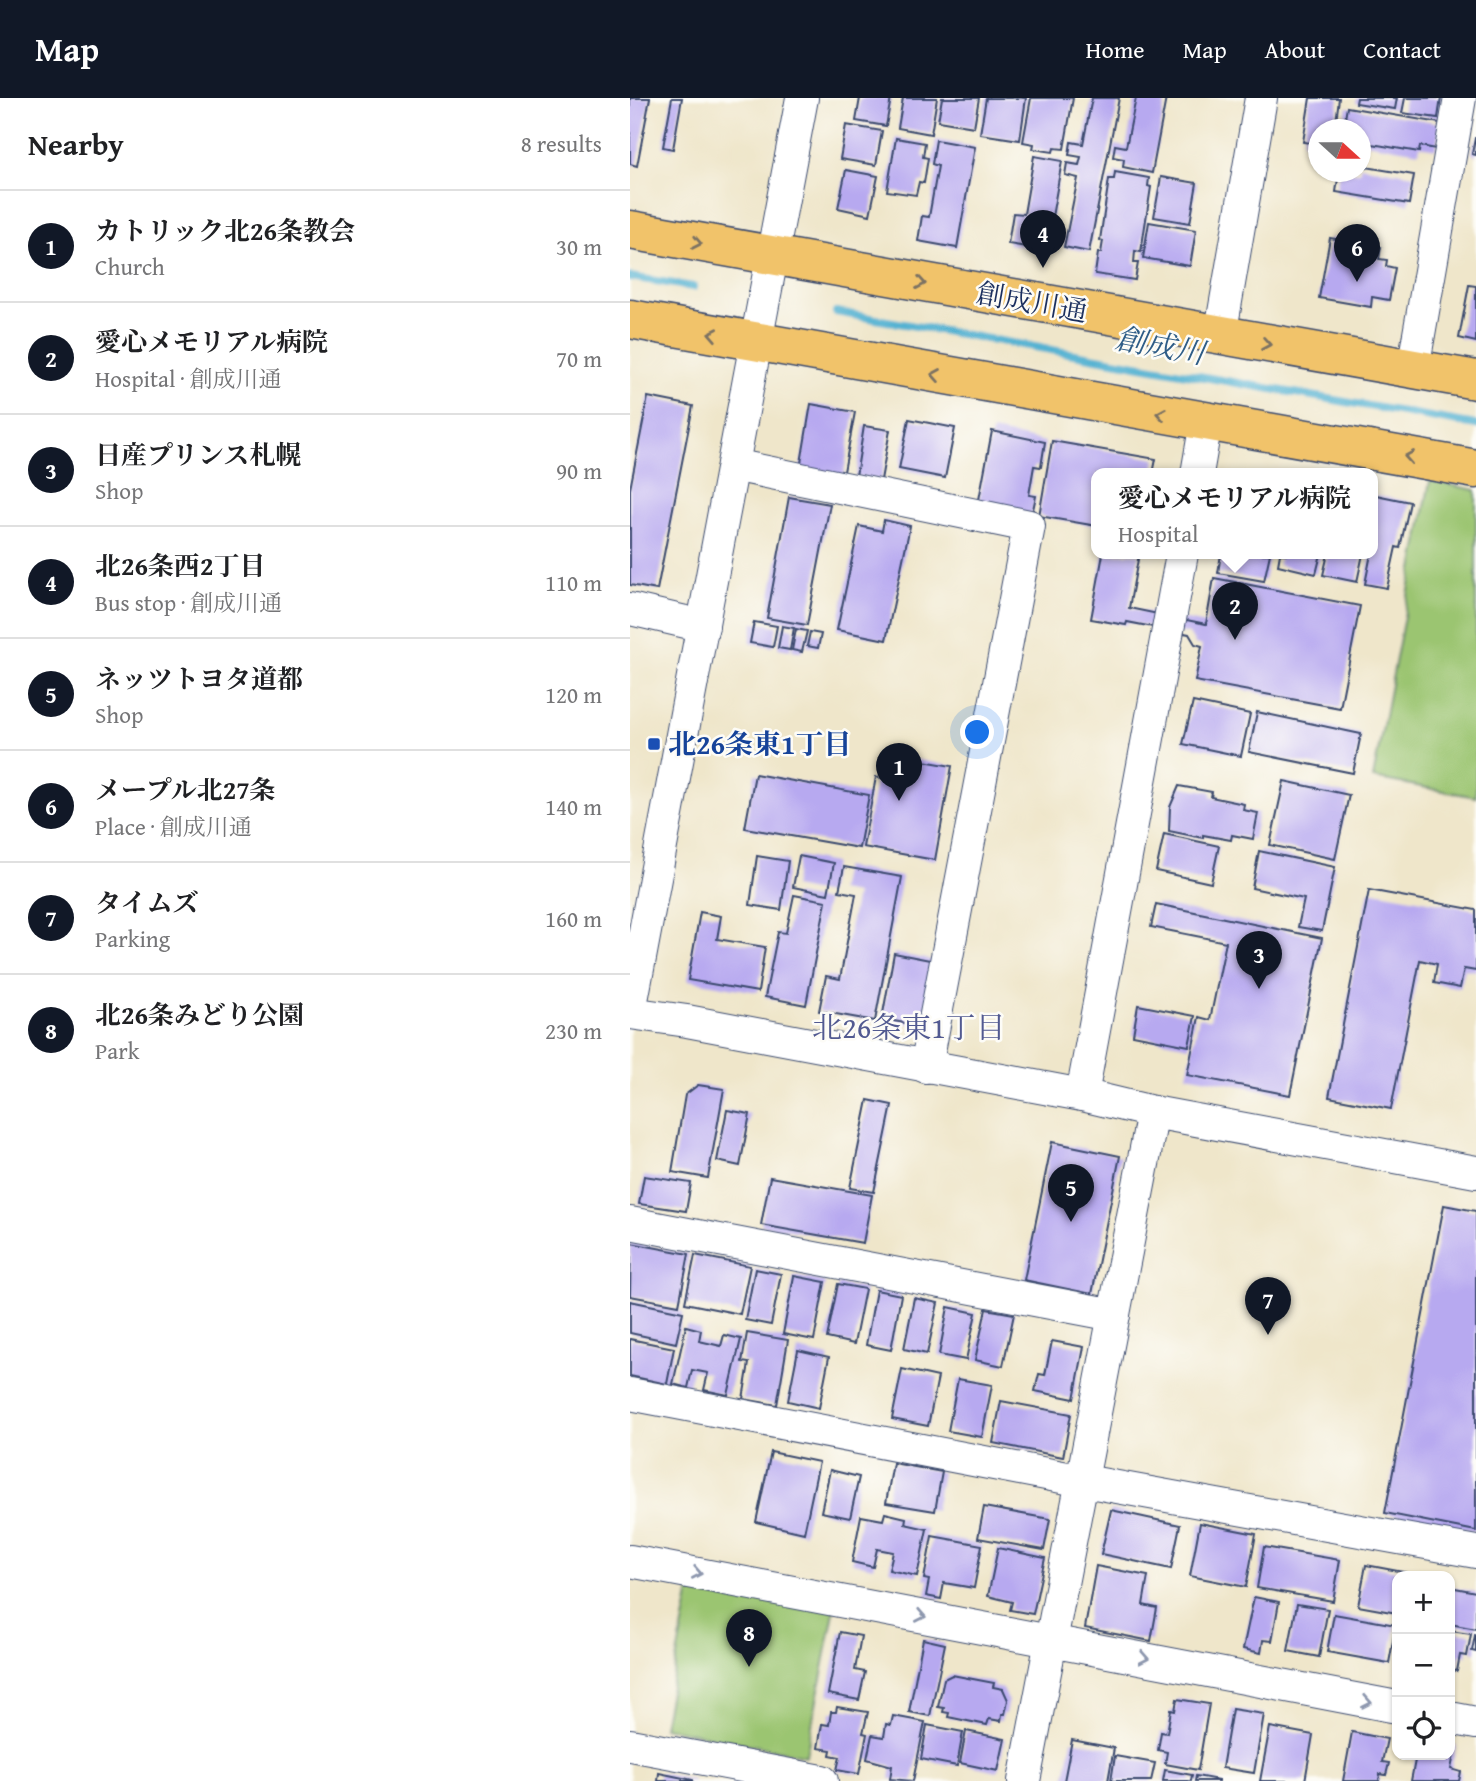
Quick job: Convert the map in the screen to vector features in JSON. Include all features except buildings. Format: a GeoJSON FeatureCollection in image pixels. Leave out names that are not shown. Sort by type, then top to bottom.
{"type":"FeatureCollection","features":[{"type":"Feature","properties":{"kind":"highway","name":"創成川通"},"geometry":{"type":"LineString","coordinates":[[630,230],[1476,380]]}},
{"type":"Feature","properties":{"kind":"highway"},"geometry":{"type":"LineString","coordinates":[[630,319],[1476,469]]}},
{"type":"Feature","properties":{"kind":"street"},"geometry":{"type":"LineString","coordinates":[[802,98],[630,1012],[1083,1095],[1153,1112],[1476,1172]]}},
{"type":"Feature","properties":{"kind":"street"},"geometry":{"type":"LineString","coordinates":[[1220,336],[1261,98]]}},
{"type":"Feature","properties":{"kind":"street"},"geometry":{"type":"LineString","coordinates":[[1413,369],[1460,98]]}},
{"type":"Feature","properties":{"kind":"street"},"geometry":{"type":"LineString","coordinates":[[1198,468],[1206,422]]}},
{"type":"Feature","properties":{"kind":"street"},"geometry":{"type":"LineString","coordinates":[[733,465],[1029,526],[926,1066]]}},
{"type":"Feature","properties":{"kind":"street"},"geometry":{"type":"LineString","coordinates":[[1083,1095],[1181,559]]}},
{"type":"Feature","properties":{"kind":"street"},"geometry":{"type":"LineString","coordinates":[[630,609],[703,626]]}},
{"type":"Feature","properties":{"kind":"street"},"geometry":{"type":"LineString","coordinates":[[1024,1781],[1153,1112]]}},
{"type":"Feature","properties":{"kind":"street"},"geometry":{"type":"LineString","coordinates":[[630,1223],[1114,1314]]}},
{"type":"Feature","properties":{"kind":"street"},"geometry":{"type":"LineString","coordinates":[[630,1394],[1476,1552]]}},
{"type":"Feature","properties":{"kind":"street"},"geometry":{"type":"LineString","coordinates":[[630,1561],[1392,1706]]}},
{"type":"Feature","properties":{"kind":"street"},"geometry":{"type":"LineString","coordinates":[[1455,1718],[1476,1723]]}},
{"type":"Feature","properties":{"kind":"street"},"geometry":{"type":"LineString","coordinates":[[630,1745],[822,1781]]}},
{"type":"Feature","properties":{"kind":"green space"},"geometry":{"type":"Polygon","coordinates":[[[1430,481],[1476,490],[1476,797],[1373,778],[1430,481]]]}},
{"type":"Feature","properties":{"kind":"green space"},"geometry":{"type":"Polygon","coordinates":[[[692,1580],[835,1607],[806,1756],[663,1727],[692,1580]]]}},
{"type":"Feature","properties":{"kind":"waterway","name":"創成川"},"geometry":{"type":"LineString","coordinates":[[630,277],[693,287]]}},
{"type":"Feature","properties":{"kind":"waterway","name":"創成川"},"geometry":{"type":"LineString","coordinates":[[836,312],[1476,425]]}},
{"type":"Feature","properties":{"kind":"place","name":"北26条西2丁目"},"geometry":{"type":"Point","coordinates":[1043,268]}},
{"type":"Feature","properties":{"kind":"place","name":"メープル北27条"},"geometry":{"type":"Point","coordinates":[1357,282]}},
{"type":"Feature","properties":{"kind":"place","name":"愛心メモリアル病院"},"geometry":{"type":"Point","coordinates":[1235,640]}},
{"type":"Feature","properties":{"kind":"place","name":"北26条東1丁目"},"geometry":{"type":"Point","coordinates":[654,744]}},
{"type":"Feature","properties":{"kind":"place","name":"カトリック北26条教会"},"geometry":{"type":"Point","coordinates":[899,801]}},
{"type":"Feature","properties":{"kind":"place","name":"日産プリンス札幌"},"geometry":{"type":"Point","coordinates":[1259,989]}},
{"type":"Feature","properties":{"kind":"place","name":"ネッツトヨタ道都"},"geometry":{"type":"Point","coordinates":[1071,1222]}},
{"type":"Feature","properties":{"kind":"place","name":"タイムズ"},"geometry":{"type":"Point","coordinates":[1268,1335]}},
{"type":"Feature","properties":{"kind":"place","name":"北26条みどり公園"},"geometry":{"type":"Point","coordinates":[749,1667]}},
{"type":"Feature","properties":{"kind":"district","name":"北26条東1丁目"},"geometry":{"type":"Point","coordinates":[909,1028]}}]}
